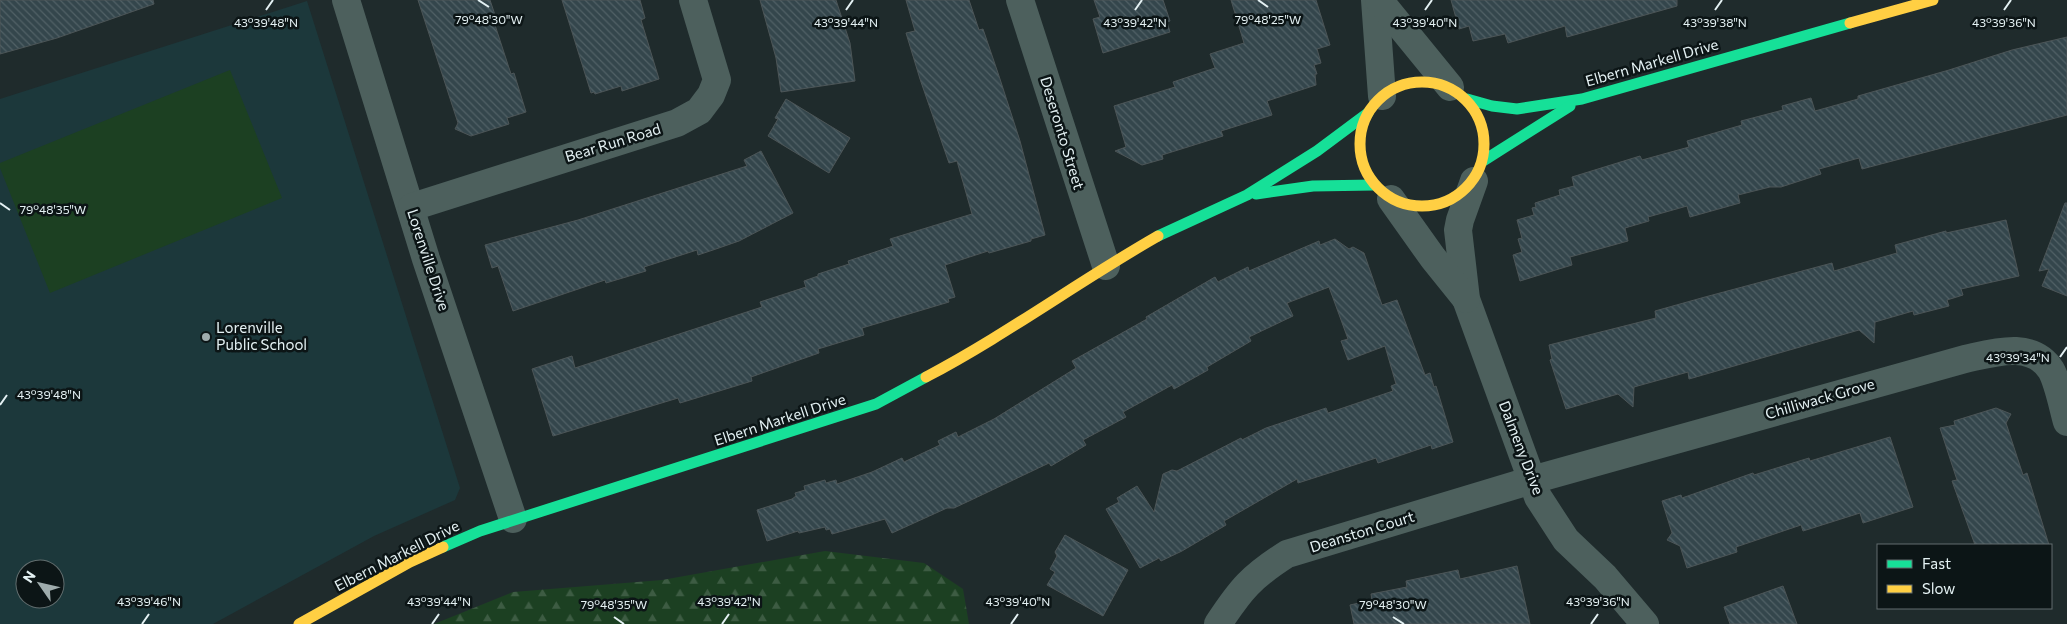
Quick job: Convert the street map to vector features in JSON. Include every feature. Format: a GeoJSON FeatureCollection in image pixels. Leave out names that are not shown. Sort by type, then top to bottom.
{"type":"FeatureCollection","features":[{"type":"Feature","properties":{"kind":"street","name":"Lorenville Drive"},"geometry":{"type":"LineString","coordinates":[[346,0],[412,207],[426,259],[513,519]]}},
{"type":"Feature","properties":{"kind":"street","name":"Bear Run Road"},"geometry":{"type":"LineString","coordinates":[[412,207],[677,123],[699,111],[711,95],[717,80],[693,0]]}},
{"type":"Feature","properties":{"kind":"street","name":"Deseronto Street"},"geometry":{"type":"LineString","coordinates":[[1020,0],[1106,266]]}},
{"type":"Feature","properties":{"kind":"street"},"geometry":{"type":"LineString","coordinates":[[1375,0],[1375,104],[1360,133],[1360,155],[1368,176],[1383,192],[1412,206],[1434,206],[1454,198],[1479,171],[1485,139],[1483,129],[1480,118],[1380,0]]}},
{"type":"Feature","properties":{"kind":"street","name":"Elbern Markell Drive"},"geometry":{"type":"LineString","coordinates":[[1458,93],[1492,106],[1517,109],[1582,98],[1933,0]]}},
{"type":"Feature","properties":{"kind":"street"},"geometry":{"type":"LineString","coordinates":[[1375,104],[1405,84],[1428,81],[1458,93]]}},
{"type":"Feature","properties":{"kind":"street","name":"Elbern Markell Drive"},"geometry":{"type":"LineString","coordinates":[[1479,171],[1582,98]]}},
{"type":"Feature","properties":{"kind":"street","name":"Elbern Markell Drive"},"geometry":{"type":"LineString","coordinates":[[299,624],[444,545],[513,519],[876,404],[969,355],[1106,266],[1173,228],[1247,196],[1317,151],[1375,104]]}},
{"type":"Feature","properties":{"kind":"street","name":"Dalmeny Drive"},"geometry":{"type":"LineString","coordinates":[[1479,171],[1458,230],[1466,299],[1538,497],[1566,540],[1605,577],[1645,624]]}},
{"type":"Feature","properties":{"kind":"street","name":"Elbern Markell Drive"},"geometry":{"type":"LineString","coordinates":[[1247,196],[1313,186],[1383,192]]}},
{"type":"Feature","properties":{"kind":"street","name":"Dalmeny Drive"},"geometry":{"type":"LineString","coordinates":[[1383,192],[1438,266],[1466,299]]}},
{"type":"Feature","properties":{"kind":"street","name":"Chilliwack Grove"},"geometry":{"type":"LineString","coordinates":[[1532,480],[1965,359],[2004,350],[2036,354],[2052,370],[2067,422]]}},
{"type":"Feature","properties":{"kind":"street","name":"Deanston Court"},"geometry":{"type":"LineString","coordinates":[[1218,624],[1237,594],[1257,574],[1287,554],[1532,480]]}},
{"type":"Feature","properties":{"kind":"shaded area","name":"Lorenville Public School"},"geometry":{"type":"Polygon","coordinates":[[[307,1],[460,488],[455,500],[374,536],[213,624],[0,624],[0,99],[307,1]]]}},
{"type":"Feature","properties":{"kind":"green space"},"geometry":{"type":"Polygon","coordinates":[[[230,70],[282,198],[50,293],[0,168],[0,163],[230,70]]]}},
{"type":"Feature","properties":{"kind":"green space"},"geometry":{"type":"Polygon","coordinates":[[[825,551],[924,563],[963,589],[969,624],[434,624],[513,592],[662,580],[825,551]]]}},
{"type":"Feature","properties":{"kind":"building"},"geometry":{"type":"Polygon","coordinates":[[[0,0],[153,0],[154,4],[57,38],[0,54],[0,0]]]}},
{"type":"Feature","properties":{"kind":"building"},"geometry":{"type":"Polygon","coordinates":[[[418,0],[490,0],[497,21],[494,22],[511,74],[514,73],[526,112],[507,118],[509,124],[471,136],[455,129],[458,123],[418,0]]]}},
{"type":"Feature","properties":{"kind":"building"},"geometry":{"type":"Polygon","coordinates":[[[562,0],[640,0],[645,18],[641,20],[659,79],[622,91],[621,86],[595,94],[594,92],[591,93],[562,0]]]}},
{"type":"Feature","properties":{"kind":"building"},"geometry":{"type":"Polygon","coordinates":[[[760,0],[836,0],[850,43],[855,81],[781,92],[776,58],[760,0]]]}},
{"type":"Feature","properties":{"kind":"building"},"geometry":{"type":"Polygon","coordinates":[[[906,0],[969,0],[979,30],[983,29],[999,76],[1020,141],[1045,235],[1031,239],[1031,241],[989,253],[988,251],[945,265],[955,297],[948,299],[949,302],[862,328],[864,335],[818,349],[819,353],[751,377],[752,381],[680,403],[678,398],[553,436],[532,369],[572,356],[575,368],[762,307],[760,302],[806,287],[804,281],[818,276],[818,274],[849,264],[848,261],[893,246],[890,239],[972,214],[957,161],[949,163],[920,79],[906,33],[915,31],[906,0]]]}},
{"type":"Feature","properties":{"kind":"building"},"geometry":{"type":"Polygon","coordinates":[[[1094,0],[1163,0],[1170,21],[1167,22],[1170,32],[1103,53],[1093,19],[1100,17],[1094,0]]]}},
{"type":"Feature","properties":{"kind":"building"},"geometry":{"type":"Polygon","coordinates":[[[1231,0],[1316,0],[1330,45],[1317,49],[1321,63],[1314,65],[1317,74],[1315,74],[1316,85],[1267,101],[1272,115],[1221,131],[1223,136],[1162,155],[1163,159],[1142,165],[1115,151],[1126,147],[1114,106],[1175,87],[1173,82],[1215,68],[1210,54],[1244,43],[1231,0]]]}},
{"type":"Feature","properties":{"kind":"building"},"geometry":{"type":"Polygon","coordinates":[[[1451,0],[1677,0],[1677,6],[1567,37],[1565,26],[1508,43],[1505,34],[1473,41],[1469,26],[1459,29],[1451,0]]]}},
{"type":"Feature","properties":{"kind":"building"},"geometry":{"type":"Polygon","coordinates":[[[2067,37],[2067,115],[1862,169],[1859,158],[1819,169],[1821,174],[1781,187],[1770,187],[1738,195],[1740,203],[1690,217],[1687,206],[1648,217],[1649,221],[1625,228],[1628,241],[1570,257],[1572,265],[1520,281],[1513,255],[1522,252],[1518,239],[1522,238],[1517,220],[1534,215],[1532,208],[1536,207],[1535,203],[1560,195],[1559,190],[1574,186],[1572,177],[1640,156],[1642,160],[1689,147],[1687,141],[1742,125],[1741,121],[1783,110],[1782,106],[1811,98],[1815,111],[1858,99],[1858,96],[2012,50],[2067,37]]]}},
{"type":"Feature","properties":{"kind":"building"},"geometry":{"type":"Polygon","coordinates":[[[786,99],[850,138],[829,173],[768,136],[778,119],[775,118],[786,99]]]}},
{"type":"Feature","properties":{"kind":"building"},"geometry":{"type":"Polygon","coordinates":[[[761,151],[793,213],[739,241],[698,255],[697,250],[644,267],[646,271],[606,283],[605,280],[513,311],[498,266],[492,268],[485,245],[578,220],[747,166],[744,160],[761,151]]]}},
{"type":"Feature","properties":{"kind":"building"},"geometry":{"type":"Polygon","coordinates":[[[2065,203],[2067,203],[2067,296],[2042,286],[2049,269],[2039,271],[2065,203]]]}},
{"type":"Feature","properties":{"kind":"building"},"geometry":{"type":"Polygon","coordinates":[[[2006,220],[2019,276],[1961,289],[1963,295],[1947,300],[1949,306],[1914,315],[1913,311],[1875,322],[1874,343],[1859,330],[1689,379],[1688,372],[1634,387],[1633,407],[1618,394],[1566,409],[1550,360],[1552,359],[1549,345],[1656,318],[1655,311],[1832,263],[1834,271],[1897,253],[1895,245],[1946,231],[1946,233],[2006,220]]]}},
{"type":"Feature","properties":{"kind":"building"},"geometry":{"type":"Polygon","coordinates":[[[1335,239],[1349,249],[1353,247],[1364,253],[1382,305],[1397,300],[1425,375],[1430,373],[1434,387],[1436,386],[1453,442],[1432,449],[1431,445],[1378,463],[1376,458],[1298,483],[1297,479],[1224,521],[1226,525],[1182,551],[1161,561],[1159,558],[1140,568],[1106,509],[1119,502],[1117,498],[1137,486],[1154,512],[1163,474],[1172,470],[1177,471],[1241,438],[1242,440],[1266,428],[1326,408],[1328,413],[1393,391],[1391,386],[1396,384],[1385,346],[1348,360],[1341,341],[1348,339],[1329,287],[1287,303],[1293,316],[1249,337],[1251,341],[1207,367],[1208,370],[1174,389],[1172,385],[1123,412],[1126,417],[1083,440],[1086,445],[1051,466],[1049,463],[954,508],[947,508],[892,533],[885,519],[832,534],[830,529],[826,530],[825,527],[799,533],[798,531],[767,541],[757,510],[792,499],[796,496],[795,493],[805,490],[804,486],[825,480],[826,483],[836,480],[837,484],[872,472],[902,458],[904,462],[940,445],[938,441],[956,432],[958,437],[994,419],[1076,368],[1072,361],[1147,319],[1146,317],[1215,277],[1218,282],[1248,267],[1249,271],[1319,241],[1320,245],[1335,239]]]}},
{"type":"Feature","properties":{"kind":"building"},"geometry":{"type":"Polygon","coordinates":[[[1996,408],[2011,414],[2006,423],[2023,475],[2027,473],[2049,544],[1975,544],[1952,481],[1957,480],[1940,428],[1955,425],[1954,421],[1996,408]]]}},
{"type":"Feature","properties":{"kind":"building"},"geometry":{"type":"Polygon","coordinates":[[[1890,437],[1913,507],[1863,523],[1860,513],[1803,531],[1801,525],[1736,547],[1737,552],[1687,568],[1680,546],[1667,540],[1672,533],[1662,501],[1681,495],[1682,498],[1753,473],[1754,475],[1809,458],[1810,461],[1890,437]]]}},
{"type":"Feature","properties":{"kind":"building"},"geometry":{"type":"Polygon","coordinates":[[[1065,535],[1128,570],[1103,616],[1047,585],[1055,572],[1050,569],[1057,556],[1055,552],[1065,535]]]}},
{"type":"Feature","properties":{"kind":"building"},"geometry":{"type":"Polygon","coordinates":[[[1517,566],[1530,624],[1354,624],[1350,605],[1372,600],[1371,594],[1407,587],[1406,581],[1458,570],[1460,579],[1517,566]]]}},
{"type":"Feature","properties":{"kind":"building"},"geometry":{"type":"Polygon","coordinates":[[[1783,586],[1797,624],[1730,624],[1724,607],[1783,586]]]}},
{"type":"Feature","properties":{"kind":"traffic: fast"},"geometry":{"type":"LineString","coordinates":[[1467,99],[1492,106],[1517,109],[1582,99],[1850,23]]}},
{"type":"Feature","properties":{"kind":"traffic: fast"},"geometry":{"type":"LineString","coordinates":[[1483,161],[1570,106]]}},
{"type":"Feature","properties":{"kind":"traffic: fast"},"geometry":{"type":"LineString","coordinates":[[1158,236],[1247,195],[1317,151],[1368,113]]}},
{"type":"Feature","properties":{"kind":"traffic: fast"},"geometry":{"type":"LineString","coordinates":[[1256,194],[1313,186],[1374,185]]}},
{"type":"Feature","properties":{"kind":"traffic: fast"},"geometry":{"type":"LineString","coordinates":[[443,547],[480,531],[876,404],[926,377]]}},
{"type":"Feature","properties":{"kind":"traffic: slow"},"geometry":{"type":"LineString","coordinates":[[1850,23],[1933,0]]}},
{"type":"Feature","properties":{"kind":"traffic: slow"},"geometry":{"type":"LineString","coordinates":[[1422,82],[1446,86],[1466,100],[1480,120],[1484,144],[1480,168],[1466,188],[1446,202],[1422,206],[1398,202],[1378,188],[1364,168],[1360,144],[1364,120],[1378,100],[1398,86],[1422,82]]}},
{"type":"Feature","properties":{"kind":"traffic: slow"},"geometry":{"type":"LineString","coordinates":[[926,377],[985,344],[1158,236]]}},
{"type":"Feature","properties":{"kind":"traffic: slow"},"geometry":{"type":"LineString","coordinates":[[299,624],[410,562],[443,547]]}},
{"type":"Feature","properties":{"kind":"place","name":"Lorenville Public School"},"geometry":{"type":"Point","coordinates":[206,337]}}]}
